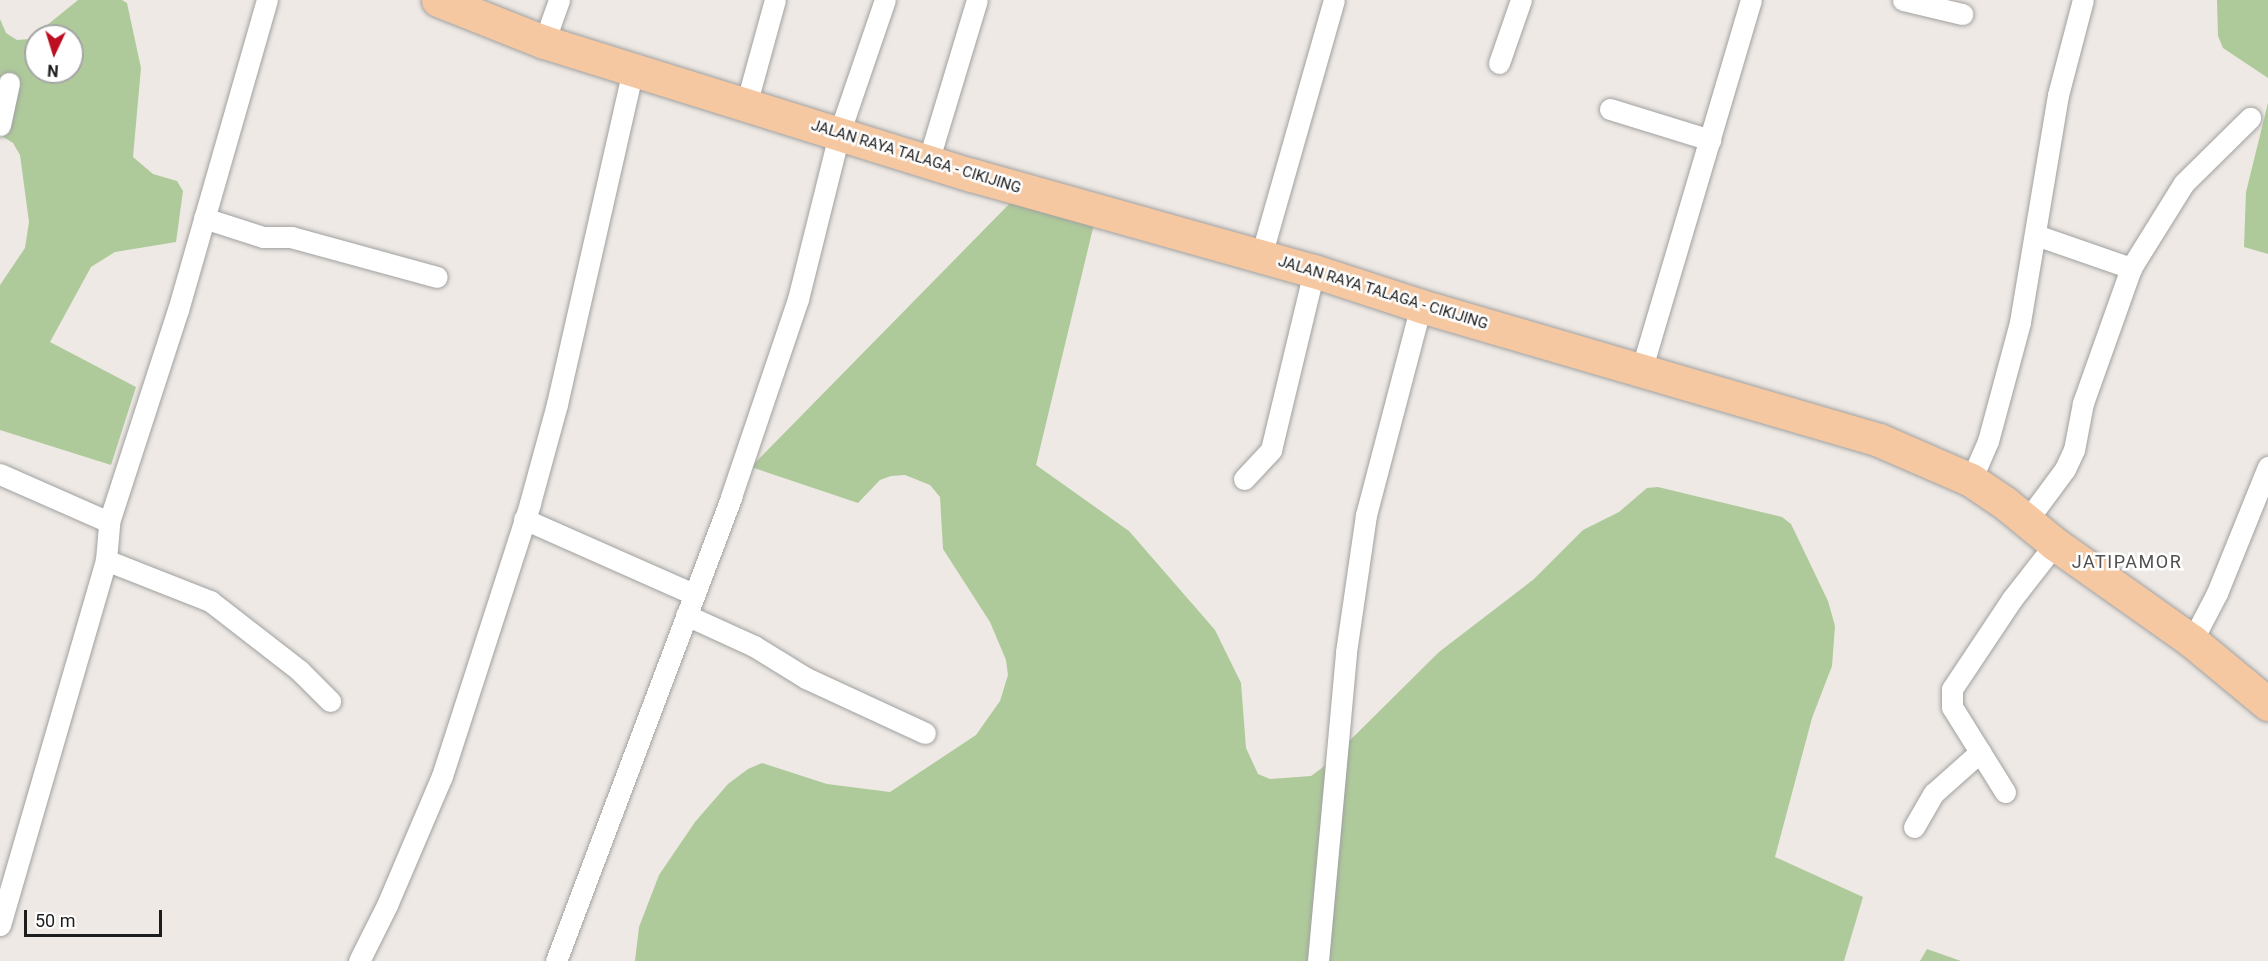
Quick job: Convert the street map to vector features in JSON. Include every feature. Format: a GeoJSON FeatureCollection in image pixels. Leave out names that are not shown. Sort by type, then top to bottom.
{"type":"FeatureCollection","features":[{"type":"Feature","properties":{"kind":"main road","name":"JALAN RAYA TALAGA - CIKIJING"},"geometry":{"type":"LineString","coordinates":[[438,0],[544,42],[928,162],[1314,271],[1421,306],[1879,440],[1971,480],[2028,519],[2055,544],[2192,641],[2268,704]]}},
{"type":"Feature","properties":{"kind":"street"},"geometry":{"type":"LineString","coordinates":[[0,925],[106,560],[109,522],[204,219],[267,0]]}},
{"type":"Feature","properties":{"kind":"street"},"geometry":{"type":"LineString","coordinates":[[544,42],[559,0]]}},
{"type":"Feature","properties":{"kind":"street"},"geometry":{"type":"LineString","coordinates":[[746,105],[775,0]]}},
{"type":"Feature","properties":{"kind":"street"},"geometry":{"type":"LineString","coordinates":[[556,961],[686,615],[798,299],[838,134],[885,0]]}},
{"type":"Feature","properties":{"kind":"street"},"geometry":{"type":"LineString","coordinates":[[928,162],[976,0]]}},
{"type":"Feature","properties":{"kind":"street"},"geometry":{"type":"LineString","coordinates":[[1261,256],[1334,0]]}},
{"type":"Feature","properties":{"kind":"street"},"geometry":{"type":"LineString","coordinates":[[1499,63],[1521,0]]}},
{"type":"Feature","properties":{"kind":"street"},"geometry":{"type":"LineString","coordinates":[[1641,371],[1751,0]]}},
{"type":"Feature","properties":{"kind":"street"},"geometry":{"type":"LineString","coordinates":[[1903,0],[1962,14]]}},
{"type":"Feature","properties":{"kind":"street"},"geometry":{"type":"LineString","coordinates":[[1971,480],[1988,441],[2008,369],[2036,235],[2058,95],[2083,0]]}},
{"type":"Feature","properties":{"kind":"street"},"geometry":{"type":"LineString","coordinates":[[359,961],[442,776],[525,519],[557,404],[633,70]]}},
{"type":"Feature","properties":{"kind":"street"},"geometry":{"type":"LineString","coordinates":[[0,125],[9,83]]}},
{"type":"Feature","properties":{"kind":"street"},"geometry":{"type":"LineString","coordinates":[[1610,109],[1710,140]]}},
{"type":"Feature","properties":{"kind":"street"},"geometry":{"type":"LineString","coordinates":[[2028,519],[2065,469],[2074,450],[2084,403],[2131,268],[2184,183],[2250,118]]}},
{"type":"Feature","properties":{"kind":"street"},"geometry":{"type":"LineString","coordinates":[[204,219],[264,237],[291,237],[437,277]]}},
{"type":"Feature","properties":{"kind":"street"},"geometry":{"type":"LineString","coordinates":[[2036,235],[2131,268]]}},
{"type":"Feature","properties":{"kind":"street"},"geometry":{"type":"LineString","coordinates":[[1244,479],[1271,450],[1314,271]]}},
{"type":"Feature","properties":{"kind":"street"},"geometry":{"type":"LineString","coordinates":[[1318,961],[1346,652],[1365,526],[1421,306]]}},
{"type":"Feature","properties":{"kind":"street"},"geometry":{"type":"LineString","coordinates":[[2192,641],[2217,593],[2268,467]]}},
{"type":"Feature","properties":{"kind":"street"},"geometry":{"type":"LineString","coordinates":[[0,474],[109,522]]}},
{"type":"Feature","properties":{"kind":"street"},"geometry":{"type":"LineString","coordinates":[[525,519],[693,594]]}},
{"type":"Feature","properties":{"kind":"street"},"geometry":{"type":"LineString","coordinates":[[2005,792],[1952,707],[1952,689],[2012,599],[2055,544]]}},
{"type":"Feature","properties":{"kind":"street"},"geometry":{"type":"LineString","coordinates":[[106,560],[210,601],[299,670],[330,702]]}},
{"type":"Feature","properties":{"kind":"street"},"geometry":{"type":"LineString","coordinates":[[686,615],[754,645],[806,678],[926,733]]}},
{"type":"Feature","properties":{"kind":"street"},"geometry":{"type":"LineString","coordinates":[[1914,827],[1934,793],[1980,752]]}},
{"type":"Feature","properties":{"kind":"green space"},"geometry":{"type":"Polygon","coordinates":[[[78,0],[122,0],[127,3],[141,68],[133,157],[153,174],[177,181],[183,191],[176,242],[115,252],[91,267],[50,342],[136,387],[111,465],[0,430],[0,285],[25,248],[29,222],[20,155],[13,143],[0,135],[0,19],[6,33],[17,40],[24,39],[24,84],[84,84],[84,24],[48,24],[78,0]]]}},
{"type":"Feature","properties":{"kind":"green space"},"geometry":{"type":"Polygon","coordinates":[[[2217,0],[2268,0],[2268,78],[2223,48],[2218,36],[2217,0]]]}},
{"type":"Feature","properties":{"kind":"green space"},"geometry":{"type":"Polygon","coordinates":[[[2268,103],[2268,254],[2244,247],[2246,192],[2268,103]]]}},
{"type":"Feature","properties":{"kind":"green space"},"geometry":{"type":"Polygon","coordinates":[[[1019,194],[1094,224],[1036,465],[1129,531],[1215,630],[1241,683],[1246,748],[1258,774],[1270,779],[1311,776],[1322,768],[1439,652],[1534,579],[1583,530],[1619,512],[1647,488],[1658,487],[1782,517],[1791,524],[1828,601],[1835,626],[1832,666],[1812,718],[1775,857],[1863,897],[1844,961],[635,961],[639,927],[659,875],[695,822],[728,784],[748,769],[762,763],[827,784],[890,792],[976,735],[1000,701],[1008,675],[1006,660],[990,622],[943,549],[940,497],[930,485],[905,475],[891,476],[880,480],[858,503],[751,467],[1019,194]]]}},
{"type":"Feature","properties":{"kind":"green space"},"geometry":{"type":"Polygon","coordinates":[[[1927,949],[1961,961],[1920,961],[1927,949]]]}},
{"type":"Feature","properties":{"kind":"district","name":"JATIPAMOR"},"geometry":{"type":"Point","coordinates":[2127,562]}}]}
